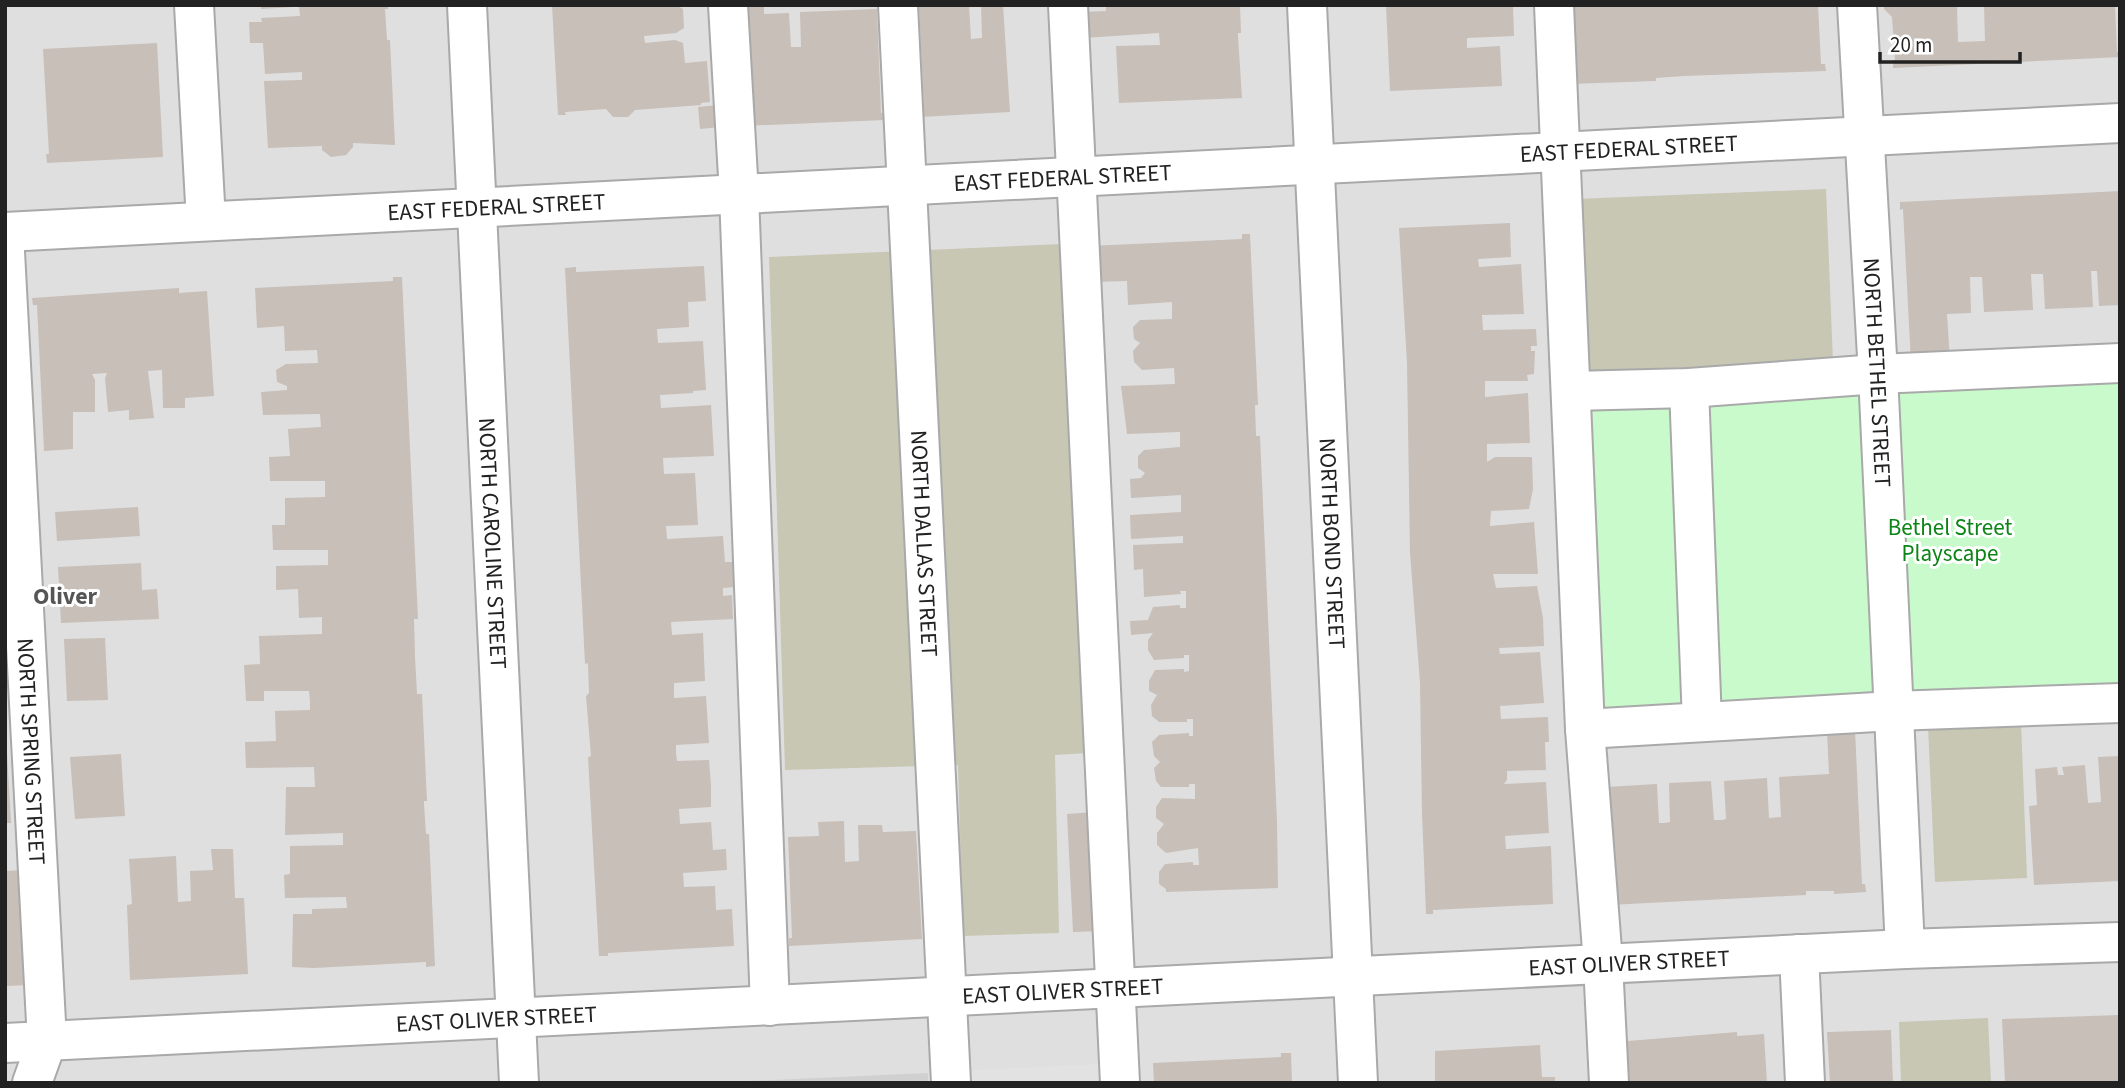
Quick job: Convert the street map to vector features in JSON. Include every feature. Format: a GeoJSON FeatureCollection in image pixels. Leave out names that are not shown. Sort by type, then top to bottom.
{"type":"FeatureCollection","features":[{"type":"Feature","properties":{"kind":"street"},"geometry":{"type":"LineString","coordinates":[[194,5],[206,221]]}},
{"type":"Feature","properties":{"kind":"street","name":"NORTH CAROLINE STREET"},"geometry":{"type":"LineString","coordinates":[[467,5],[519,1083]]}},
{"type":"Feature","properties":{"kind":"street"},"geometry":{"type":"LineString","coordinates":[[728,5],[739,194],[770,1006]]}},
{"type":"Feature","properties":{"kind":"street","name":"NORTH DALLAS STREET"},"geometry":{"type":"LineString","coordinates":[[898,5],[951,1083]]}},
{"type":"Feature","properties":{"kind":"street"},"geometry":{"type":"LineString","coordinates":[[1068,5],[1120,1083]]}},
{"type":"Feature","properties":{"kind":"street","name":"NORTH BOND STREET"},"geometry":{"type":"LineString","coordinates":[[1307,5],[1358,1083]]}},
{"type":"Feature","properties":{"kind":"street"},"geometry":{"type":"LineString","coordinates":[[1554,5],[1586,729],[1604,963],[1609,1083]]}},
{"type":"Feature","properties":{"kind":"street","name":"NORTH BETHEL STREET"},"geometry":{"type":"LineString","coordinates":[[1857,5],[1878,374],[1905,949]]}},
{"type":"Feature","properties":{"kind":"street","name":"EAST FEDERAL STREET"},"geometry":{"type":"LineString","coordinates":[[5,232],[2120,122]]}},
{"type":"Feature","properties":{"kind":"street","name":"NORTH SPRING STREET"},"geometry":{"type":"LineString","coordinates":[[5,252],[47,1041]]}},
{"type":"Feature","properties":{"kind":"street"},"geometry":{"type":"LineString","coordinates":[[1572,391],[1689,388],[1878,374],[2120,363]]}},
{"type":"Feature","properties":{"kind":"street"},"geometry":{"type":"LineString","coordinates":[[1689,388],[1702,722]]}},
{"type":"Feature","properties":{"kind":"street"},"geometry":{"type":"LineString","coordinates":[[1586,729],[1893,711],[2120,703]]}},
{"type":"Feature","properties":{"kind":"street","name":"EAST OLIVER STREET"},"geometry":{"type":"LineString","coordinates":[[5,1043],[1604,963],[2120,942]]}},
{"type":"Feature","properties":{"kind":"street"},"geometry":{"type":"LineString","coordinates":[[1799,954],[1805,1083]]}},
{"type":"Feature","properties":{"kind":"street"},"geometry":{"type":"LineString","coordinates":[[32,1083],[47,1041]]}},
{"type":"Feature","properties":{"kind":"shaded area"},"geometry":{"type":"Polygon","coordinates":[[[5,5],[2120,5],[2120,1083],[5,1083],[5,5]]]}},
{"type":"Feature","properties":{"kind":"shaded area"},"geometry":{"type":"Polygon","coordinates":[[[1826,189],[1833,362],[1582,371],[1575,199],[1826,189]]]}},
{"type":"Feature","properties":{"kind":"shaded area"},"geometry":{"type":"Polygon","coordinates":[[[1062,244],[1087,753],[1055,755],[1059,933],[963,936],[958,765],[785,770],[769,257],[1062,244]]]}},
{"type":"Feature","properties":{"kind":"shaded area"},"geometry":{"type":"Polygon","coordinates":[[[2021,722],[2027,878],[1935,882],[1928,726],[2021,722]]]}},
{"type":"Feature","properties":{"kind":"shaded area"},"geometry":{"type":"Polygon","coordinates":[[[1988,1018],[1991,1083],[1901,1083],[1899,1022],[1988,1018]]]}},
{"type":"Feature","properties":{"kind":"shaded area"},"geometry":{"type":"Polygon","coordinates":[[[1097,1064],[1098,1083],[962,1083],[962,1071],[1097,1064]]]}},
{"type":"Feature","properties":{"kind":"shaded area"},"geometry":{"type":"Polygon","coordinates":[[[928,1073],[928,1083],[703,1083],[928,1073]]]}},
{"type":"Feature","properties":{"kind":"green space","name":"Bethel Street Playscape"},"geometry":{"type":"Polygon","coordinates":[[[2120,378],[2120,689],[1604,708],[1592,398],[2120,378]]]}},
{"type":"Feature","properties":{"kind":"building"},"geometry":{"type":"Polygon","coordinates":[[[261,5],[293,5],[293,7],[261,9],[261,5]]]}},
{"type":"Feature","properties":{"kind":"building"},"geometry":{"type":"Polygon","coordinates":[[[299,5],[388,5],[388,9],[385,9],[387,40],[390,40],[395,145],[353,143],[346,155],[331,157],[322,150],[322,146],[268,148],[264,81],[302,80],[302,72],[265,74],[263,43],[250,43],[249,22],[262,22],[261,18],[300,16],[299,5]]]}},
{"type":"Feature","properties":{"kind":"building"},"geometry":{"type":"Polygon","coordinates":[[[552,5],[676,5],[683,9],[684,28],[676,33],[644,36],[645,43],[675,40],[683,43],[685,63],[707,61],[710,102],[635,110],[628,117],[613,117],[606,109],[565,112],[566,115],[558,115],[552,5]]]}},
{"type":"Feature","properties":{"kind":"building"},"geometry":{"type":"Polygon","coordinates":[[[738,5],[764,5],[764,14],[789,13],[791,47],[801,47],[800,12],[877,9],[881,113],[885,113],[885,120],[743,126],[738,5]]]}},
{"type":"Feature","properties":{"kind":"building"},"geometry":{"type":"Polygon","coordinates":[[[969,5],[971,39],[982,38],[981,5],[1003,5],[1010,112],[921,117],[921,109],[924,109],[919,6],[969,5]]]}},
{"type":"Feature","properties":{"kind":"building"},"geometry":{"type":"Polygon","coordinates":[[[1106,5],[1240,5],[1241,33],[1238,33],[1238,36],[1242,98],[1119,103],[1116,46],[1160,45],[1159,33],[1084,38],[1083,12],[1106,11],[1106,5]]]}},
{"type":"Feature","properties":{"kind":"building"},"geometry":{"type":"Polygon","coordinates":[[[1386,5],[1513,5],[1514,36],[1467,38],[1467,48],[1500,46],[1502,86],[1390,91],[1386,5]]]}},
{"type":"Feature","properties":{"kind":"building"},"geometry":{"type":"Polygon","coordinates":[[[1568,5],[1818,5],[1821,64],[1825,64],[1826,71],[1684,76],[1656,78],[1656,81],[1569,84],[1568,5]]]}},
{"type":"Feature","properties":{"kind":"building"},"geometry":{"type":"Polygon","coordinates":[[[1884,5],[1957,5],[1958,42],[1985,41],[1984,5],[2115,5],[2117,52],[2120,51],[2120,57],[1893,68],[1895,60],[1892,17],[1884,9],[1884,5]]]}},
{"type":"Feature","properties":{"kind":"building"},"geometry":{"type":"Polygon","coordinates":[[[157,43],[163,157],[47,163],[46,154],[49,154],[43,49],[157,43]]]}},
{"type":"Feature","properties":{"kind":"building"},"geometry":{"type":"Polygon","coordinates":[[[719,105],[720,127],[700,129],[698,107],[719,105]]]}},
{"type":"Feature","properties":{"kind":"building"},"geometry":{"type":"Polygon","coordinates":[[[2120,191],[2120,305],[2099,306],[2097,271],[2091,271],[2093,307],[2045,309],[2043,274],[2031,274],[2033,310],[1984,312],[1982,277],[1970,277],[1971,313],[1947,314],[1950,361],[1911,363],[1903,209],[1900,210],[1900,202],[2120,191]]]}},
{"type":"Feature","properties":{"kind":"building"},"geometry":{"type":"Polygon","coordinates":[[[1510,223],[1511,257],[1478,259],[1479,267],[1521,264],[1524,314],[1482,315],[1483,330],[1536,329],[1537,346],[1531,346],[1531,351],[1535,351],[1534,374],[1527,375],[1528,381],[1485,381],[1485,397],[1528,393],[1530,443],[1487,444],[1487,462],[1495,457],[1532,457],[1533,489],[1529,509],[1491,511],[1490,526],[1534,522],[1538,574],[1493,574],[1496,588],[1537,586],[1543,618],[1544,646],[1499,648],[1500,654],[1540,652],[1544,703],[1500,706],[1501,719],[1548,717],[1549,742],[1545,742],[1546,770],[1507,771],[1504,784],[1546,782],[1549,833],[1505,836],[1506,849],[1551,846],[1553,904],[1433,910],[1433,914],[1426,914],[1420,683],[1410,553],[1407,363],[1399,228],[1510,223]]]}},
{"type":"Feature","properties":{"kind":"building"},"geometry":{"type":"Polygon","coordinates":[[[1242,234],[1250,234],[1258,405],[1255,405],[1256,436],[1260,436],[1278,888],[1166,892],[1159,884],[1159,872],[1165,864],[1193,862],[1193,865],[1199,865],[1198,848],[1166,853],[1157,845],[1157,833],[1164,824],[1156,818],[1156,807],[1162,798],[1195,799],[1195,784],[1189,784],[1189,787],[1161,787],[1156,781],[1154,768],[1160,762],[1154,756],[1152,742],[1159,735],[1189,733],[1189,736],[1193,736],[1193,719],[1187,719],[1187,722],[1159,722],[1152,716],[1151,705],[1157,695],[1149,691],[1149,681],[1155,670],[1189,671],[1189,655],[1184,655],[1184,658],[1154,660],[1148,650],[1148,640],[1153,633],[1131,635],[1130,621],[1148,620],[1153,607],[1180,605],[1180,608],[1186,608],[1186,591],[1180,591],[1181,594],[1144,597],[1143,569],[1134,570],[1133,545],[1183,543],[1183,536],[1131,539],[1130,515],[1181,512],[1181,495],[1131,498],[1130,479],[1141,478],[1145,473],[1138,468],[1138,456],[1144,450],[1180,447],[1180,432],[1127,434],[1121,386],[1175,384],[1174,368],[1142,370],[1134,362],[1133,351],[1140,343],[1134,339],[1133,327],[1140,320],[1172,319],[1172,302],[1128,305],[1127,281],[1092,282],[1090,246],[1242,239],[1242,234]]]}},
{"type":"Feature","properties":{"kind":"building"},"geometry":{"type":"Polygon","coordinates":[[[704,266],[706,301],[688,302],[689,327],[657,329],[658,343],[703,341],[706,390],[660,395],[661,408],[711,405],[714,456],[663,458],[664,474],[695,473],[698,525],[666,526],[667,539],[723,536],[725,562],[735,562],[736,587],[723,588],[723,596],[732,595],[733,619],[671,622],[672,635],[703,633],[705,681],[674,683],[674,698],[706,696],[709,743],[676,745],[676,753],[677,761],[709,760],[711,785],[711,807],[679,809],[680,824],[711,822],[713,850],[726,849],[727,870],[683,873],[684,887],[715,886],[716,910],[732,909],[734,946],[608,953],[608,956],[599,956],[588,757],[591,756],[586,696],[589,693],[588,663],[585,664],[565,268],[576,267],[576,272],[704,266]]]}},
{"type":"Feature","properties":{"kind":"building"},"geometry":{"type":"Polygon","coordinates":[[[393,277],[402,277],[418,619],[414,619],[415,656],[417,694],[422,694],[427,801],[424,801],[424,804],[426,834],[429,834],[435,966],[426,967],[426,962],[292,967],[293,914],[312,914],[312,909],[347,908],[346,897],[285,898],[284,875],[290,874],[290,846],[343,845],[343,833],[285,835],[286,787],[315,787],[314,767],[246,768],[245,742],[276,741],[275,711],[310,710],[309,691],[264,691],[264,701],[246,701],[244,665],[260,664],[259,636],[322,634],[322,617],[299,618],[298,589],[276,590],[276,566],[328,565],[328,550],[273,550],[272,525],[285,525],[285,498],[325,497],[325,481],[270,481],[269,457],[290,456],[288,429],[321,427],[320,414],[263,415],[261,392],[287,390],[287,386],[277,382],[276,370],[286,364],[318,363],[317,350],[285,351],[284,326],[257,328],[255,288],[393,281],[393,277]]]}},
{"type":"Feature","properties":{"kind":"building"},"geometry":{"type":"Polygon","coordinates":[[[179,288],[179,293],[207,291],[214,396],[185,398],[185,408],[163,408],[162,370],[148,371],[154,418],[129,420],[129,410],[108,412],[105,378],[107,373],[92,374],[95,380],[95,412],[73,412],[73,449],[44,451],[37,305],[33,305],[32,298],[179,288]]]}},
{"type":"Feature","properties":{"kind":"building"},"geometry":{"type":"Polygon","coordinates":[[[138,507],[140,536],[57,541],[55,512],[138,507]]]}},
{"type":"Feature","properties":{"kind":"building"},"geometry":{"type":"Polygon","coordinates":[[[141,563],[142,590],[157,589],[159,619],[61,623],[58,567],[141,563]]]}},
{"type":"Feature","properties":{"kind":"building"},"geometry":{"type":"Polygon","coordinates":[[[105,638],[108,700],[67,701],[64,639],[105,638]]]}},
{"type":"Feature","properties":{"kind":"building"},"geometry":{"type":"Polygon","coordinates":[[[1855,729],[1862,884],[1865,884],[1866,892],[1834,894],[1834,891],[1806,891],[1806,895],[1609,905],[1606,787],[1657,784],[1659,823],[1664,823],[1670,822],[1669,783],[1711,781],[1714,820],[1722,820],[1726,819],[1724,781],[1767,778],[1769,818],[1781,817],[1779,777],[1829,774],[1827,731],[1855,729]]]}},
{"type":"Feature","properties":{"kind":"building"},"geometry":{"type":"Polygon","coordinates":[[[7,753],[11,823],[5,823],[7,753]]]}},
{"type":"Feature","properties":{"kind":"building"},"geometry":{"type":"Polygon","coordinates":[[[121,754],[125,816],[75,819],[70,757],[121,754]]]}},
{"type":"Feature","properties":{"kind":"building"},"geometry":{"type":"Polygon","coordinates":[[[2120,756],[2120,881],[2034,885],[2029,806],[2037,805],[2035,769],[2057,767],[2058,775],[2064,775],[2062,767],[2085,765],[2088,803],[2101,802],[2098,757],[2120,756]]]}},
{"type":"Feature","properties":{"kind":"building"},"geometry":{"type":"Polygon","coordinates":[[[1095,812],[1101,931],[1073,932],[1067,814],[1095,812]]]}},
{"type":"Feature","properties":{"kind":"building"},"geometry":{"type":"Polygon","coordinates":[[[844,821],[845,862],[859,861],[858,825],[882,825],[883,832],[916,831],[922,939],[789,946],[789,938],[792,938],[788,837],[819,836],[818,822],[844,821]]]}},
{"type":"Feature","properties":{"kind":"building"},"geometry":{"type":"Polygon","coordinates":[[[211,849],[233,849],[235,898],[244,898],[248,974],[130,980],[127,905],[132,904],[129,859],[176,856],[178,902],[191,901],[190,871],[213,870],[211,849]]]}},
{"type":"Feature","properties":{"kind":"building"},"geometry":{"type":"Polygon","coordinates":[[[22,870],[31,985],[5,986],[5,871],[22,870]]]}},
{"type":"Feature","properties":{"kind":"building"},"geometry":{"type":"Polygon","coordinates":[[[2119,1015],[2120,1083],[2005,1083],[2002,1019],[2119,1015]]]}},
{"type":"Feature","properties":{"kind":"building"},"geometry":{"type":"Polygon","coordinates":[[[1891,1030],[1893,1083],[1830,1083],[1827,1032],[1891,1030]]]}},
{"type":"Feature","properties":{"kind":"building"},"geometry":{"type":"Polygon","coordinates":[[[1737,1032],[1737,1036],[1764,1034],[1767,1083],[1618,1083],[1616,1042],[1737,1032]]]}},
{"type":"Feature","properties":{"kind":"building"},"geometry":{"type":"Polygon","coordinates":[[[1540,1045],[1542,1077],[1555,1077],[1555,1083],[1435,1083],[1435,1051],[1540,1045]]]}},
{"type":"Feature","properties":{"kind":"building"},"geometry":{"type":"Polygon","coordinates":[[[1281,1053],[1291,1053],[1292,1083],[1154,1083],[1153,1063],[1281,1057],[1281,1053]]]}},
{"type":"Feature","properties":{"kind":"district","name":"Oliver"},"geometry":{"type":"Point","coordinates":[65,596]}}]}
